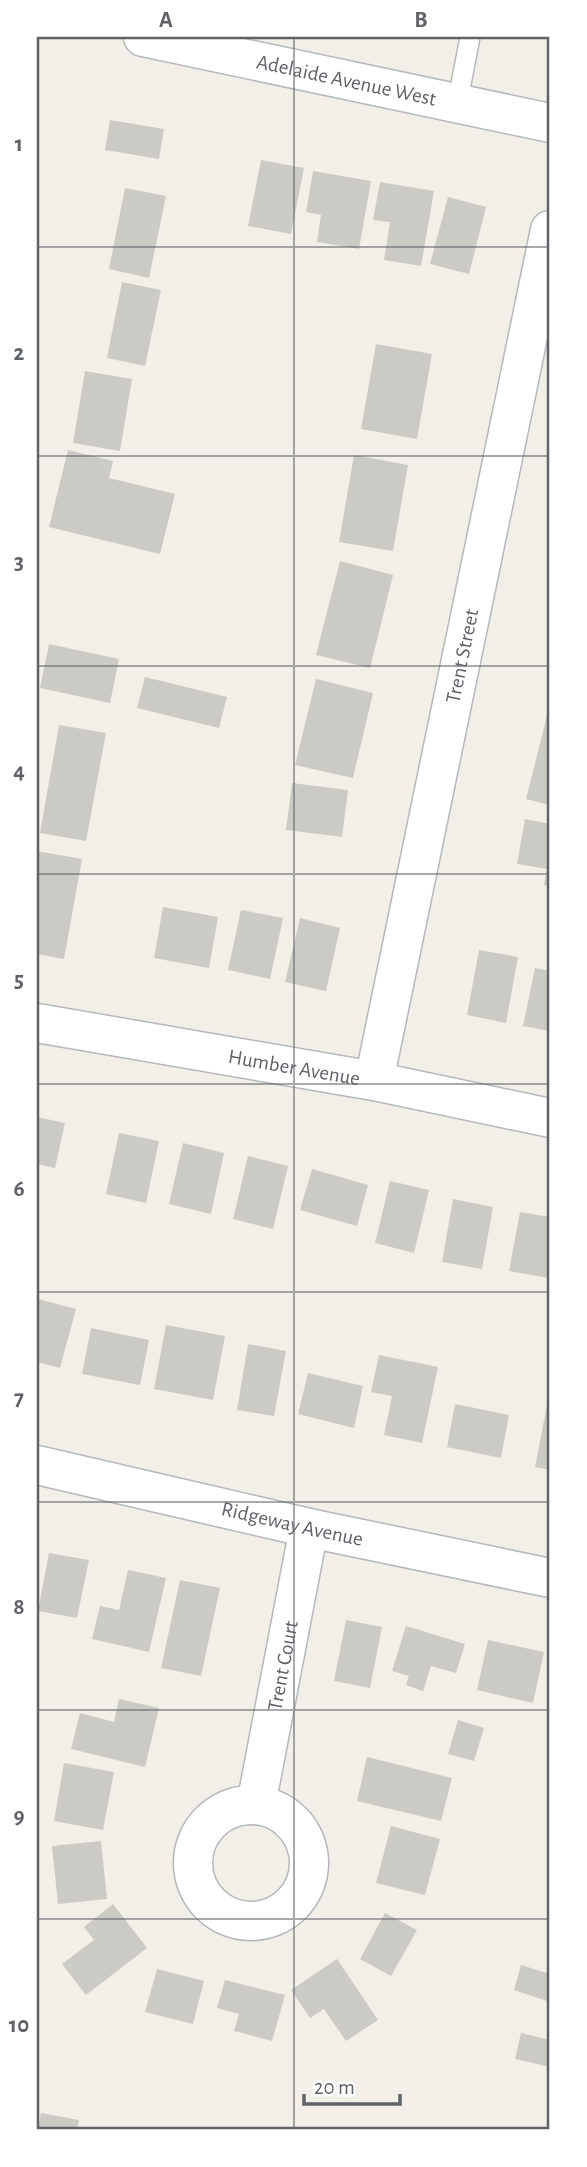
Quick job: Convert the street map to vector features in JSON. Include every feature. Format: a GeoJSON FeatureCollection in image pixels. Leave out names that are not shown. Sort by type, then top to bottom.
{"type":"FeatureCollection","features":[{"type":"Feature","properties":{"kind":"street","name":"Adelaide Avenue West"},"geometry":{"type":"LineString","coordinates":[[144,37],[550,123]]}},
{"type":"Feature","properties":{"kind":"street","name":"Trent Street"},"geometry":{"type":"LineString","coordinates":[[374,1081],[550,230]]}},
{"type":"Feature","properties":{"kind":"street","name":"Humber Avenue"},"geometry":{"type":"LineString","coordinates":[[37,1023],[374,1081],[550,1118]]}},
{"type":"Feature","properties":{"kind":"street","name":"Ridgeway Avenue"},"geometry":{"type":"LineString","coordinates":[[37,1465],[309,1528],[550,1578]]}},
{"type":"Feature","properties":{"kind":"street","name":"Trent Court"},"geometry":{"type":"LineString","coordinates":[[256,1805],[309,1528]]}},
{"type":"Feature","properties":{"kind":"lane"},"geometry":{"type":"LineString","coordinates":[[457,105],[470,37]]}},
{"type":"Feature","properties":{"kind":"building"},"geometry":{"type":"Polygon","coordinates":[[[110,120],[164,129],[159,159],[105,150],[110,120]]]}},
{"type":"Feature","properties":{"kind":"building"},"geometry":{"type":"Polygon","coordinates":[[[261,160],[304,168],[291,234],[248,226],[261,160]]]}},
{"type":"Feature","properties":{"kind":"building"},"geometry":{"type":"Polygon","coordinates":[[[313,171],[371,181],[359,249],[317,242],[321,215],[306,212],[313,171]]]}},
{"type":"Feature","properties":{"kind":"building"},"geometry":{"type":"Polygon","coordinates":[[[380,182],[434,191],[421,266],[384,260],[390,222],[373,220],[380,182]]]}},
{"type":"Feature","properties":{"kind":"building"},"geometry":{"type":"Polygon","coordinates":[[[125,188],[166,196],[149,278],[109,269],[125,188]]]}},
{"type":"Feature","properties":{"kind":"building"},"geometry":{"type":"Polygon","coordinates":[[[448,197],[486,207],[469,274],[430,264],[448,197]]]}},
{"type":"Feature","properties":{"kind":"building"},"geometry":{"type":"Polygon","coordinates":[[[122,282],[161,290],[145,366],[107,358],[122,282]]]}},
{"type":"Feature","properties":{"kind":"building"},"geometry":{"type":"Polygon","coordinates":[[[376,344],[432,354],[417,439],[361,429],[376,344]]]}},
{"type":"Feature","properties":{"kind":"building"},"geometry":{"type":"Polygon","coordinates":[[[85,371],[132,379],[120,451],[73,443],[85,371]]]}},
{"type":"Feature","properties":{"kind":"building"},"geometry":{"type":"Polygon","coordinates":[[[68,450],[113,461],[109,478],[175,494],[160,554],[49,527],[68,450]]]}},
{"type":"Feature","properties":{"kind":"building"},"geometry":{"type":"Polygon","coordinates":[[[354,455],[408,465],[393,551],[339,542],[354,455]]]}},
{"type":"Feature","properties":{"kind":"building"},"geometry":{"type":"Polygon","coordinates":[[[340,561],[393,575],[370,668],[316,655],[340,561]]]}},
{"type":"Feature","properties":{"kind":"building"},"geometry":{"type":"Polygon","coordinates":[[[49,644],[119,659],[110,703],[40,688],[49,644]]]}},
{"type":"Feature","properties":{"kind":"building"},"geometry":{"type":"Polygon","coordinates":[[[145,677],[227,697],[219,728],[137,708],[145,677]]]}},
{"type":"Feature","properties":{"kind":"building"},"geometry":{"type":"Polygon","coordinates":[[[316,679],[373,693],[353,778],[295,765],[316,679]]]}},
{"type":"Feature","properties":{"kind":"building"},"geometry":{"type":"Polygon","coordinates":[[[550,708],[550,805],[526,799],[550,708]]]}},
{"type":"Feature","properties":{"kind":"building"},"geometry":{"type":"Polygon","coordinates":[[[59,725],[106,733],[86,841],[40,833],[59,725]]]}},
{"type":"Feature","properties":{"kind":"building"},"geometry":{"type":"Polygon","coordinates":[[[292,783],[348,790],[342,837],[286,830],[292,783]]]}},
{"type":"Feature","properties":{"kind":"building"},"geometry":{"type":"Polygon","coordinates":[[[525,819],[550,824],[550,886],[544,885],[547,869],[517,864],[525,819]]]}},
{"type":"Feature","properties":{"kind":"building"},"geometry":{"type":"Polygon","coordinates":[[[37,851],[82,859],[64,959],[37,954],[37,851]]]}},
{"type":"Feature","properties":{"kind":"building"},"geometry":{"type":"Polygon","coordinates":[[[163,907],[218,917],[209,968],[154,958],[163,907]]]}},
{"type":"Feature","properties":{"kind":"building"},"geometry":{"type":"Polygon","coordinates":[[[241,910],[283,918],[270,979],[228,970],[241,910]]]}},
{"type":"Feature","properties":{"kind":"building"},"geometry":{"type":"Polygon","coordinates":[[[300,918],[340,928],[326,991],[285,982],[300,918]]]}},
{"type":"Feature","properties":{"kind":"building"},"geometry":{"type":"Polygon","coordinates":[[[479,950],[518,957],[506,1023],[467,1015],[479,950]]]}},
{"type":"Feature","properties":{"kind":"building"},"geometry":{"type":"Polygon","coordinates":[[[535,968],[550,971],[550,1031],[523,1026],[535,968]]]}},
{"type":"Feature","properties":{"kind":"building"},"geometry":{"type":"Polygon","coordinates":[[[37,1117],[65,1123],[55,1168],[37,1164],[37,1117]]]}},
{"type":"Feature","properties":{"kind":"building"},"geometry":{"type":"Polygon","coordinates":[[[119,1133],[159,1141],[146,1203],[106,1194],[119,1133]]]}},
{"type":"Feature","properties":{"kind":"building"},"geometry":{"type":"Polygon","coordinates":[[[183,1143],[224,1153],[211,1214],[169,1204],[183,1143]]]}},
{"type":"Feature","properties":{"kind":"building"},"geometry":{"type":"Polygon","coordinates":[[[248,1156],[288,1166],[273,1229],[233,1219],[248,1156]]]}},
{"type":"Feature","properties":{"kind":"building"},"geometry":{"type":"Polygon","coordinates":[[[312,1169],[368,1185],[357,1226],[300,1210],[312,1169]]]}},
{"type":"Feature","properties":{"kind":"building"},"geometry":{"type":"Polygon","coordinates":[[[390,1181],[429,1190],[414,1253],[375,1243],[390,1181]]]}},
{"type":"Feature","properties":{"kind":"building"},"geometry":{"type":"Polygon","coordinates":[[[453,1199],[493,1207],[482,1269],[442,1262],[453,1199]]]}},
{"type":"Feature","properties":{"kind":"building"},"geometry":{"type":"Polygon","coordinates":[[[520,1212],[550,1217],[548,1278],[509,1271],[520,1212]]]}},
{"type":"Feature","properties":{"kind":"building"},"geometry":{"type":"Polygon","coordinates":[[[38,1299],[76,1309],[60,1368],[37,1362],[38,1299]]]}},
{"type":"Feature","properties":{"kind":"building"},"geometry":{"type":"Polygon","coordinates":[[[166,1325],[225,1336],[213,1400],[154,1389],[166,1325]]]}},
{"type":"Feature","properties":{"kind":"building"},"geometry":{"type":"Polygon","coordinates":[[[91,1328],[149,1340],[140,1385],[82,1374],[91,1328]]]}},
{"type":"Feature","properties":{"kind":"building"},"geometry":{"type":"Polygon","coordinates":[[[248,1344],[286,1351],[274,1416],[237,1410],[248,1344]]]}},
{"type":"Feature","properties":{"kind":"building"},"geometry":{"type":"Polygon","coordinates":[[[379,1355],[438,1367],[422,1443],[384,1435],[392,1396],[371,1392],[379,1355]]]}},
{"type":"Feature","properties":{"kind":"building"},"geometry":{"type":"Polygon","coordinates":[[[308,1373],[363,1386],[354,1428],[298,1414],[308,1373]]]}},
{"type":"Feature","properties":{"kind":"building"},"geometry":{"type":"Polygon","coordinates":[[[455,1404],[509,1415],[501,1458],[447,1447],[455,1404]]]}},
{"type":"Feature","properties":{"kind":"building"},"geometry":{"type":"Polygon","coordinates":[[[547,1405],[550,1406],[550,1470],[535,1467],[547,1405]]]}},
{"type":"Feature","properties":{"kind":"building"},"geometry":{"type":"Polygon","coordinates":[[[49,1553],[89,1560],[77,1618],[38,1611],[49,1553]]]}},
{"type":"Feature","properties":{"kind":"building"},"geometry":{"type":"Polygon","coordinates":[[[128,1570],[166,1578],[149,1652],[92,1639],[100,1606],[119,1610],[128,1570]]]}},
{"type":"Feature","properties":{"kind":"building"},"geometry":{"type":"Polygon","coordinates":[[[180,1580],[220,1588],[201,1676],[161,1668],[180,1580]]]}},
{"type":"Feature","properties":{"kind":"building"},"geometry":{"type":"Polygon","coordinates":[[[346,1620],[382,1627],[370,1688],[334,1681],[346,1620]]]}},
{"type":"Feature","properties":{"kind":"building"},"geometry":{"type":"Polygon","coordinates":[[[406,1626],[465,1644],[456,1673],[431,1666],[423,1691],[406,1685],[409,1676],[392,1671],[406,1626]]]}},
{"type":"Feature","properties":{"kind":"building"},"geometry":{"type":"Polygon","coordinates":[[[488,1640],[544,1652],[533,1703],[477,1690],[488,1640]]]}},
{"type":"Feature","properties":{"kind":"building"},"geometry":{"type":"Polygon","coordinates":[[[119,1699],[159,1708],[145,1767],[71,1749],[80,1713],[114,1722],[119,1699]]]}},
{"type":"Feature","properties":{"kind":"building"},"geometry":{"type":"Polygon","coordinates":[[[458,1720],[484,1728],[474,1761],[448,1754],[458,1720]]]}},
{"type":"Feature","properties":{"kind":"building"},"geometry":{"type":"Polygon","coordinates":[[[367,1757],[452,1778],[441,1821],[357,1801],[367,1757]]]}},
{"type":"Feature","properties":{"kind":"building"},"geometry":{"type":"Polygon","coordinates":[[[64,1763],[114,1772],[103,1830],[54,1821],[64,1763]]]}},
{"type":"Feature","properties":{"kind":"building"},"geometry":{"type":"Polygon","coordinates":[[[391,1826],[440,1839],[425,1895],[376,1883],[391,1826]]]}},
{"type":"Feature","properties":{"kind":"building"},"geometry":{"type":"Polygon","coordinates":[[[101,1841],[107,1899],[58,1904],[52,1846],[101,1841]]]}},
{"type":"Feature","properties":{"kind":"building"},"geometry":{"type":"Polygon","coordinates":[[[113,1904],[147,1948],[86,1995],[62,1964],[94,1940],[84,1927],[113,1904]]]}},
{"type":"Feature","properties":{"kind":"building"},"geometry":{"type":"Polygon","coordinates":[[[385,1913],[417,1930],[391,1976],[360,1959],[385,1913]]]}},
{"type":"Feature","properties":{"kind":"building"},"geometry":{"type":"Polygon","coordinates":[[[337,1959],[378,2020],[346,2041],[324,2009],[310,2018],[291,1990],[337,1959]]]}},
{"type":"Feature","properties":{"kind":"building"},"geometry":{"type":"Polygon","coordinates":[[[521,1965],[550,1974],[550,2002],[514,1990],[521,1965]]]}},
{"type":"Feature","properties":{"kind":"building"},"geometry":{"type":"Polygon","coordinates":[[[157,1969],[204,1981],[193,2024],[145,2012],[157,1969]]]}},
{"type":"Feature","properties":{"kind":"building"},"geometry":{"type":"Polygon","coordinates":[[[225,1980],[285,1995],[272,2041],[234,2031],[239,2014],[217,2008],[225,1980]]]}},
{"type":"Feature","properties":{"kind":"building"},"geometry":{"type":"Polygon","coordinates":[[[521,2033],[550,2040],[550,2067],[515,2059],[521,2033]]]}},
{"type":"Feature","properties":{"kind":"building"},"geometry":{"type":"Polygon","coordinates":[[[41,2113],[79,2120],[77,2130],[38,2130],[41,2113]]]}}]}
